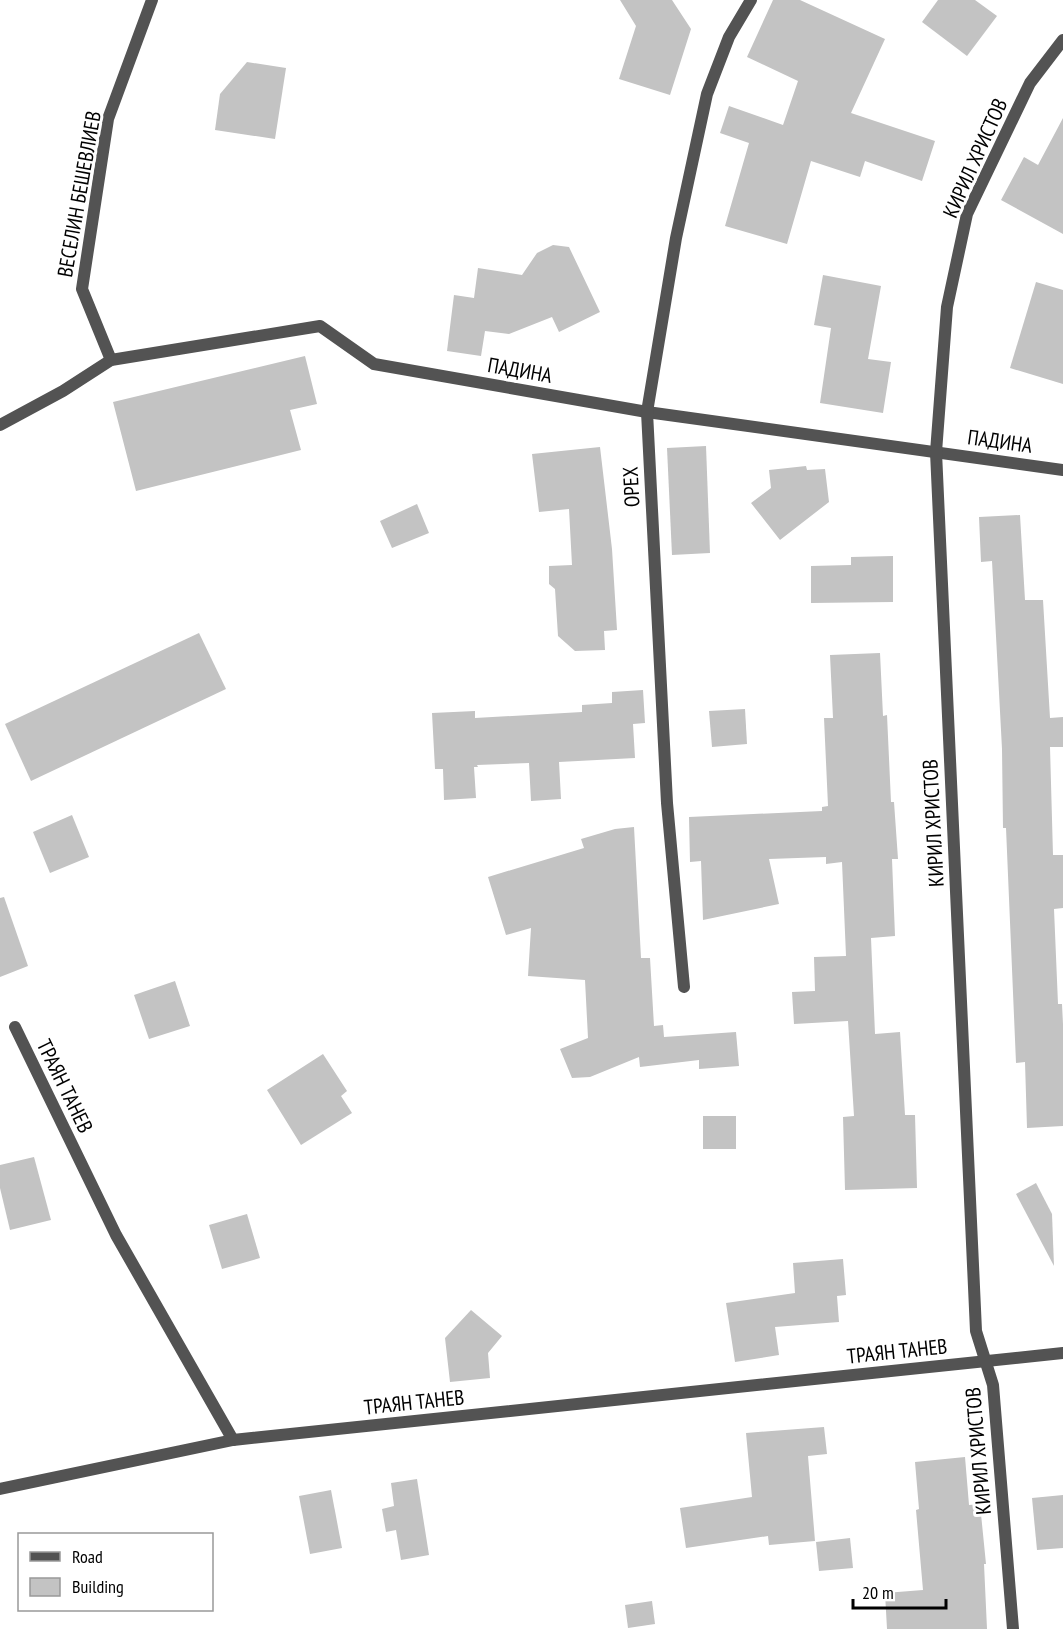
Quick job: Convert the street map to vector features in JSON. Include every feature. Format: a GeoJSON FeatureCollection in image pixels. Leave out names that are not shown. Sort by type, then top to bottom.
{"type":"FeatureCollection","features":[{"type":"Feature","properties":{"kind":"street","name":"ВЕСЕЛИН БЕШЕВЛИЕВ"},"geometry":{"type":"LineString","coordinates":[[111,360],[82,289],[108,118],[152,0]]}},
{"type":"Feature","properties":{"kind":"street","name":"ОРЕХ"},"geometry":{"type":"LineString","coordinates":[[684,987],[667,803],[647,412],[676,238],[707,94],[729,37],[751,0]]}},
{"type":"Feature","properties":{"kind":"street","name":"КИРИЛ ХРИСТОВ"},"geometry":{"type":"LineString","coordinates":[[1013,1629],[993,1385],[976,1331],[936,452],[946,307],[968,214],[1030,83],[1063,40]]}},
{"type":"Feature","properties":{"kind":"street","name":"ПАДИНА"},"geometry":{"type":"LineString","coordinates":[[0,425],[63,391],[111,360],[320,326],[374,364],[647,412],[1063,470]]}},
{"type":"Feature","properties":{"kind":"street","name":"ТРАЯН ТАНЕВ"},"geometry":{"type":"LineString","coordinates":[[15,1028],[116,1235],[233,1440],[1063,1353]]}},
{"type":"Feature","properties":{"kind":"street"},"geometry":{"type":"LineString","coordinates":[[0,1489],[233,1440]]}},
{"type":"Feature","properties":{"kind":"building"},"geometry":{"type":"Polygon","coordinates":[[[620,0],[672,0],[691,29],[670,95],[619,79],[636,26],[620,0]]]}},
{"type":"Feature","properties":{"kind":"building"},"geometry":{"type":"Polygon","coordinates":[[[773,0],[800,0],[885,39],[851,113],[935,141],[922,181],[865,161],[860,177],[811,161],[787,244],[725,226],[749,143],[720,133],[729,106],[783,125],[798,81],[747,57],[773,0]]]}},
{"type":"Feature","properties":{"kind":"building"},"geometry":{"type":"Polygon","coordinates":[[[938,0],[975,0],[997,16],[967,56],[922,22],[938,0]]]}},
{"type":"Feature","properties":{"kind":"building"},"geometry":{"type":"Polygon","coordinates":[[[247,62],[286,68],[275,139],[215,130],[220,94],[247,62]]]}},
{"type":"Feature","properties":{"kind":"building"},"geometry":{"type":"Polygon","coordinates":[[[1063,118],[1063,234],[1001,200],[1024,157],[1038,165],[1063,118]]]}},
{"type":"Feature","properties":{"kind":"building"},"geometry":{"type":"Polygon","coordinates":[[[553,245],[569,247],[600,312],[559,332],[552,317],[509,334],[485,331],[481,356],[447,351],[454,295],[474,298],[478,268],[522,275],[537,253],[553,245]]]}},
{"type":"Feature","properties":{"kind":"building"},"geometry":{"type":"Polygon","coordinates":[[[823,275],[881,286],[868,359],[891,362],[883,413],[820,403],[831,328],[814,325],[823,275]]]}},
{"type":"Feature","properties":{"kind":"building"},"geometry":{"type":"Polygon","coordinates":[[[1036,282],[1063,290],[1063,384],[1010,368],[1036,282]]]}},
{"type":"Feature","properties":{"kind":"building"},"geometry":{"type":"Polygon","coordinates":[[[305,356],[317,404],[290,410],[301,450],[136,491],[113,402],[305,356]]]}},
{"type":"Feature","properties":{"kind":"building"},"geometry":{"type":"Polygon","coordinates":[[[706,446],[710,553],[672,555],[667,448],[706,446]]]}},
{"type":"Feature","properties":{"kind":"building"},"geometry":{"type":"Polygon","coordinates":[[[600,447],[612,549],[617,630],[604,631],[605,650],[575,651],[558,636],[555,589],[549,584],[549,566],[572,565],[569,509],[539,512],[532,454],[600,447]]]}},
{"type":"Feature","properties":{"kind":"building"},"geometry":{"type":"Polygon","coordinates":[[[806,466],[807,470],[825,469],[829,502],[780,540],[751,503],[771,488],[769,470],[806,466]]]}},
{"type":"Feature","properties":{"kind":"building"},"geometry":{"type":"Polygon","coordinates":[[[417,504],[429,533],[392,548],[380,521],[417,504]]]}},
{"type":"Feature","properties":{"kind":"building"},"geometry":{"type":"Polygon","coordinates":[[[1020,515],[1025,600],[1043,600],[1050,718],[1063,717],[1063,747],[1050,747],[1053,855],[1063,855],[1063,908],[1054,909],[1058,1004],[1062,1004],[1063,1024],[1063,1126],[1027,1128],[1025,1062],[1016,1063],[992,561],[981,562],[979,517],[1020,515]]]}},
{"type":"Feature","properties":{"kind":"building"},"geometry":{"type":"Polygon","coordinates":[[[893,556],[893,602],[811,603],[811,566],[851,565],[851,557],[893,556]]]}},
{"type":"Feature","properties":{"kind":"building"},"geometry":{"type":"Polygon","coordinates":[[[199,633],[226,689],[31,781],[5,724],[199,633]]]}},
{"type":"Feature","properties":{"kind":"building"},"geometry":{"type":"Polygon","coordinates":[[[880,653],[883,716],[887,715],[891,802],[894,802],[898,859],[892,859],[895,936],[871,938],[875,1034],[900,1032],[905,1115],[915,1115],[917,1188],[845,1190],[843,1117],[854,1116],[848,1021],[794,1024],[792,992],[815,991],[814,957],[846,956],[842,862],[826,864],[826,857],[769,859],[779,904],[703,920],[701,861],[690,862],[689,817],[822,811],[822,807],[828,806],[824,718],[833,718],[830,655],[880,653]]]}},
{"type":"Feature","properties":{"kind":"building"},"geometry":{"type":"Polygon","coordinates":[[[643,690],[645,723],[633,724],[635,758],[559,762],[561,799],[531,801],[529,763],[477,765],[478,767],[474,767],[476,798],[444,800],[443,769],[435,769],[432,713],[475,711],[475,718],[582,712],[582,705],[612,703],[612,692],[643,690]]]}},
{"type":"Feature","properties":{"kind":"building"},"geometry":{"type":"Polygon","coordinates":[[[745,709],[747,744],[712,747],[709,711],[745,709]]]}},
{"type":"Feature","properties":{"kind":"building"},"geometry":{"type":"Polygon","coordinates":[[[72,815],[89,857],[50,873],[33,832],[72,815]]]}},
{"type":"Feature","properties":{"kind":"building"},"geometry":{"type":"Polygon","coordinates":[[[634,827],[641,958],[650,958],[654,1026],[663,1025],[664,1037],[736,1032],[739,1066],[699,1069],[699,1060],[640,1067],[639,1057],[590,1077],[572,1078],[560,1049],[588,1038],[585,980],[528,976],[531,928],[506,935],[488,877],[584,848],[581,839],[615,829],[634,827]]]}},
{"type":"Feature","properties":{"kind":"building"},"geometry":{"type":"Polygon","coordinates":[[[4,897],[28,966],[0,977],[0,898],[4,897]]]}},
{"type":"Feature","properties":{"kind":"building"},"geometry":{"type":"Polygon","coordinates":[[[175,981],[190,1026],[149,1039],[134,995],[175,981]]]}},
{"type":"Feature","properties":{"kind":"building"},"geometry":{"type":"Polygon","coordinates":[[[323,1054],[347,1091],[341,1096],[352,1113],[301,1145],[267,1090],[323,1054]]]}},
{"type":"Feature","properties":{"kind":"building"},"geometry":{"type":"Polygon","coordinates":[[[703,1116],[736,1116],[736,1149],[703,1149],[703,1116]]]}},
{"type":"Feature","properties":{"kind":"building"},"geometry":{"type":"Polygon","coordinates":[[[34,1157],[51,1220],[10,1230],[0,1188],[0,1165],[34,1157]]]}},
{"type":"Feature","properties":{"kind":"building"},"geometry":{"type":"Polygon","coordinates":[[[1036,1183],[1052,1214],[1054,1266],[1016,1194],[1036,1183]]]}},
{"type":"Feature","properties":{"kind":"building"},"geometry":{"type":"Polygon","coordinates":[[[247,1214],[260,1258],[222,1269],[209,1225],[247,1214]]]}},
{"type":"Feature","properties":{"kind":"building"},"geometry":{"type":"Polygon","coordinates":[[[843,1259],[846,1295],[837,1296],[839,1322],[775,1327],[779,1355],[735,1362],[726,1303],[795,1293],[793,1263],[843,1259]]]}},
{"type":"Feature","properties":{"kind":"building"},"geometry":{"type":"Polygon","coordinates":[[[471,1310],[502,1336],[488,1353],[490,1378],[450,1382],[445,1338],[471,1310]]]}},
{"type":"Feature","properties":{"kind":"building"},"geometry":{"type":"Polygon","coordinates":[[[824,1427],[827,1454],[808,1456],[815,1541],[769,1545],[768,1536],[686,1548],[680,1508],[752,1497],[746,1433],[824,1427]]]}},
{"type":"Feature","properties":{"kind":"building"},"geometry":{"type":"Polygon","coordinates":[[[965,1457],[969,1505],[980,1504],[986,1564],[984,1564],[987,1629],[887,1629],[885,1593],[923,1590],[916,1510],[919,1509],[915,1462],[965,1457]]]}},
{"type":"Feature","properties":{"kind":"building"},"geometry":{"type":"Polygon","coordinates":[[[417,1479],[429,1555],[401,1560],[396,1530],[386,1532],[382,1509],[394,1506],[391,1483],[417,1479]]]}},
{"type":"Feature","properties":{"kind":"building"},"geometry":{"type":"Polygon","coordinates":[[[331,1490],[342,1548],[310,1554],[299,1496],[331,1490]]]}},
{"type":"Feature","properties":{"kind":"building"},"geometry":{"type":"Polygon","coordinates":[[[1063,1495],[1063,1548],[1037,1550],[1032,1498],[1063,1495]]]}},
{"type":"Feature","properties":{"kind":"building"},"geometry":{"type":"Polygon","coordinates":[[[850,1538],[853,1568],[819,1571],[816,1542],[850,1538]]]}},
{"type":"Feature","properties":{"kind":"building"},"geometry":{"type":"Polygon","coordinates":[[[652,1601],[655,1624],[628,1628],[625,1605],[652,1601]]]}}]}
